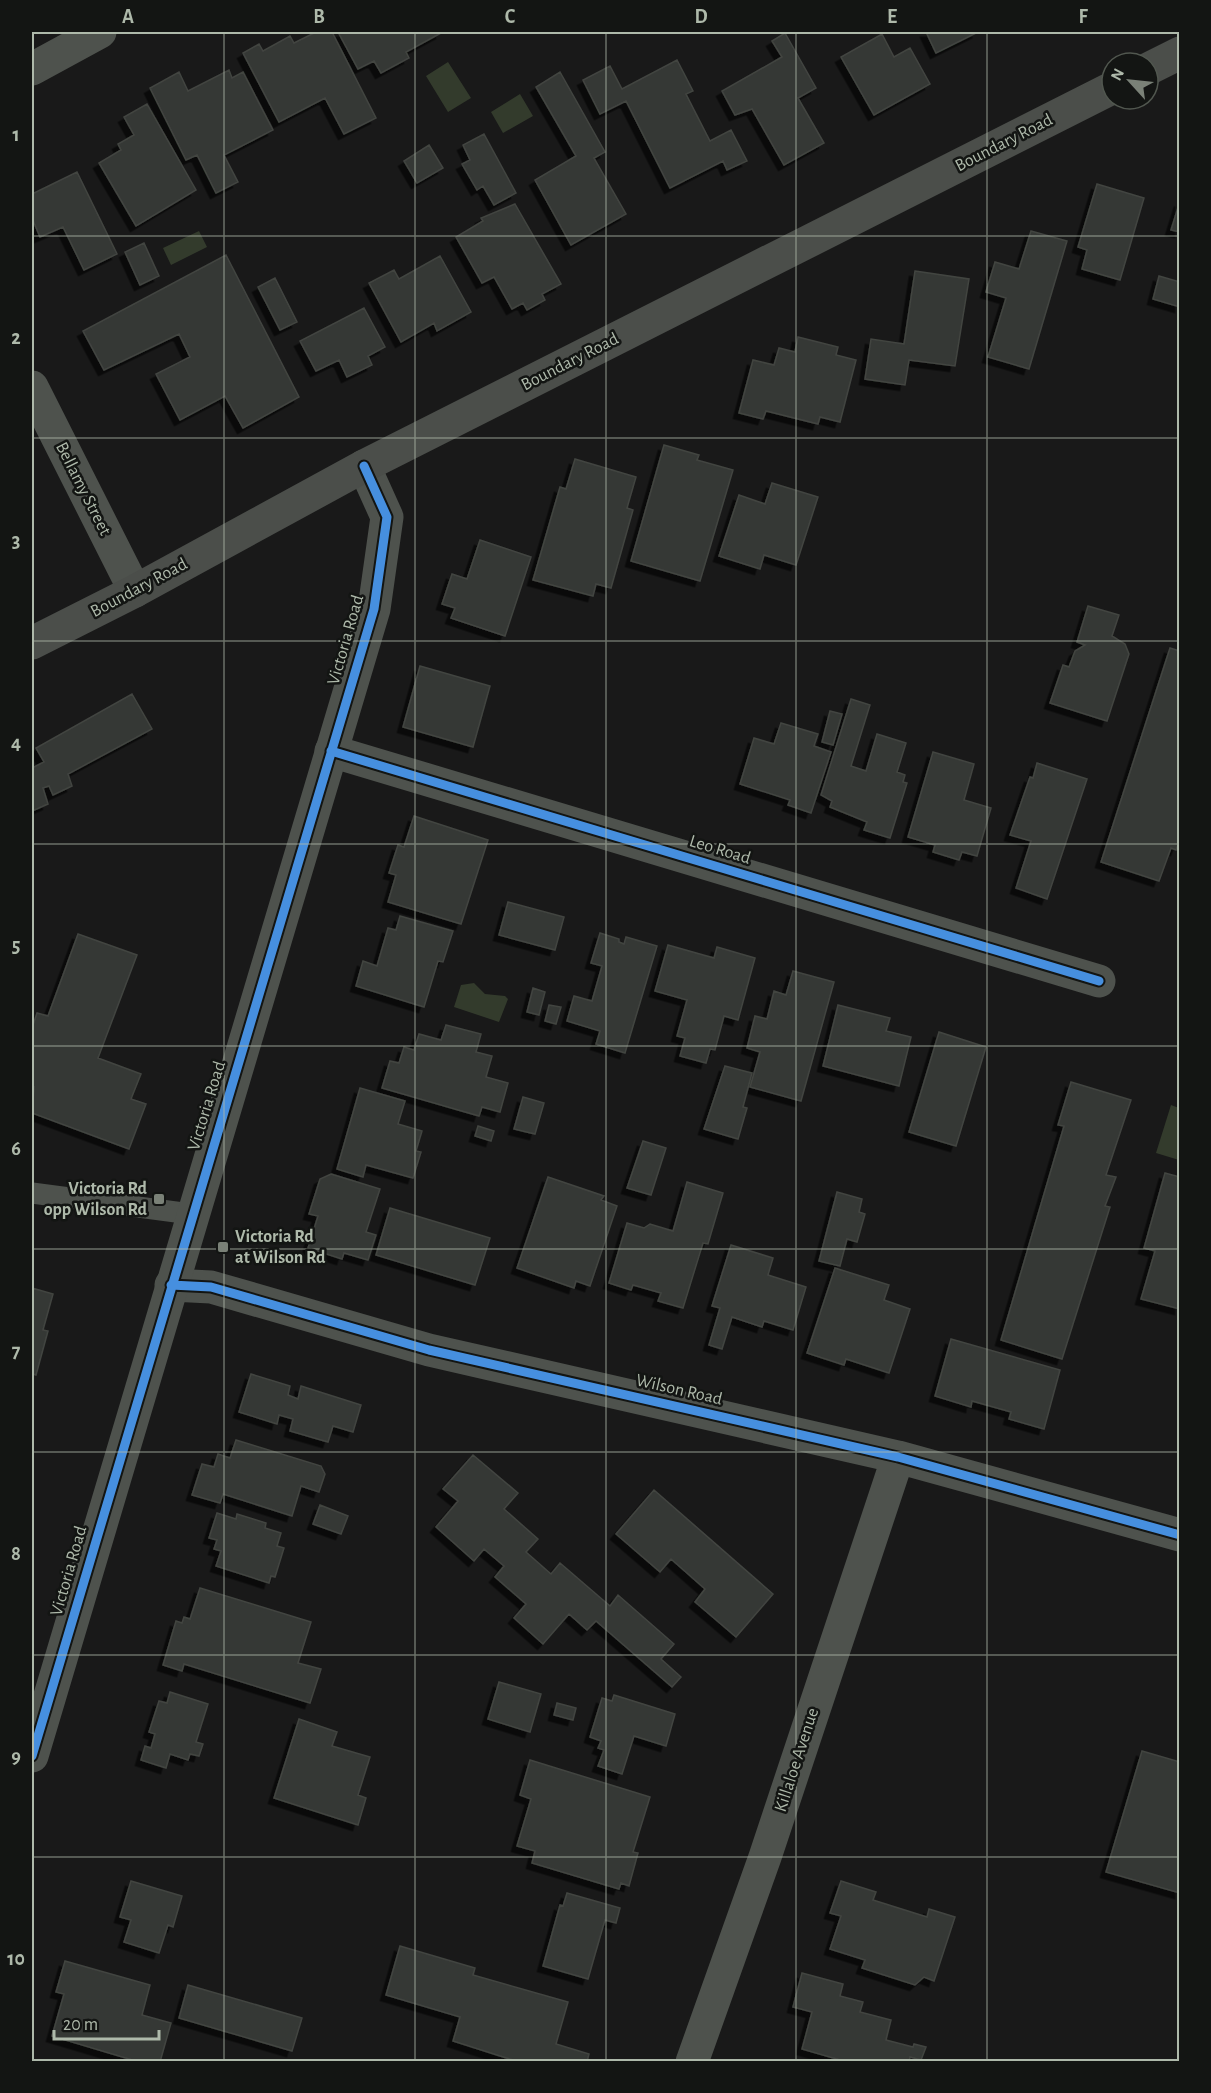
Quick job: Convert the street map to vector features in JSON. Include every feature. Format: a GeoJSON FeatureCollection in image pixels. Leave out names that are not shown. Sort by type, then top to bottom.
{"type":"FeatureCollection","features":[{"type":"Feature","properties":{"kind":"main road"},"geometry":{"type":"LineString","coordinates":[[1160,63],[1179,53]]}},
{"type":"Feature","properties":{"kind":"main road","name":"Boundary Road"},"geometry":{"type":"LineString","coordinates":[[32,643],[135,591],[364,466],[1100,94]]}},
{"type":"Feature","properties":{"kind":"street"},"geometry":{"type":"LineString","coordinates":[[32,69],[100,32]]}},
{"type":"Feature","properties":{"kind":"street","name":"Bellamy Street"},"geometry":{"type":"LineString","coordinates":[[32,387],[135,591]]}},
{"type":"Feature","properties":{"kind":"street","name":"Victoria Road"},"geometry":{"type":"LineString","coordinates":[[32,1756],[191,1214],[374,609],[387,517],[364,466]]}},
{"type":"Feature","properties":{"kind":"street","name":"Leo Road"},"geometry":{"type":"LineString","coordinates":[[331,751],[1099,981]]}},
{"type":"Feature","properties":{"kind":"street","name":"Wilson Road"},"geometry":{"type":"LineString","coordinates":[[171,1285],[211,1287],[429,1350],[898,1457],[1179,1535]]}},
{"type":"Feature","properties":{"kind":"street","name":"Killaloe Avenue"},"geometry":{"type":"LineString","coordinates":[[692,2061],[765,1857],[898,1457]]}},
{"type":"Feature","properties":{"kind":"lane"},"geometry":{"type":"LineString","coordinates":[[32,1193],[191,1214]]}},
{"type":"Feature","properties":{"kind":"shaded area"},"geometry":{"type":"Polygon","coordinates":[[[448,62],[471,98],[448,112],[426,76],[448,62]]]}},
{"type":"Feature","properties":{"kind":"shaded area"},"geometry":{"type":"Polygon","coordinates":[[[520,94],[533,116],[503,133],[491,112],[520,94]]]}},
{"type":"Feature","properties":{"kind":"shaded area"},"geometry":{"type":"Polygon","coordinates":[[[199,231],[207,247],[171,265],[163,248],[199,231]]]}},
{"type":"Feature","properties":{"kind":"shaded area"},"geometry":{"type":"Polygon","coordinates":[[[474,983],[485,994],[505,996],[508,999],[499,1022],[454,1007],[461,985],[474,983]]]}},
{"type":"Feature","properties":{"kind":"shaded area"},"geometry":{"type":"Polygon","coordinates":[[[1171,1105],[1179,1108],[1179,1160],[1156,1153],[1171,1105]]]}},
{"type":"Feature","properties":{"kind":"building"},"geometry":{"type":"Polygon","coordinates":[[[316,32],[332,32],[376,118],[344,134],[325,98],[279,122],[243,53],[259,44],[263,51],[290,36],[294,43],[316,32]]]}},
{"type":"Feature","properties":{"kind":"building"},"geometry":{"type":"Polygon","coordinates":[[[338,32],[441,33],[406,52],[409,58],[381,73],[374,61],[358,69],[338,32]]]}},
{"type":"Feature","properties":{"kind":"building"},"geometry":{"type":"Polygon","coordinates":[[[926,32],[978,32],[936,53],[926,32]]]}},
{"type":"Feature","properties":{"kind":"building"},"geometry":{"type":"Polygon","coordinates":[[[785,33],[816,88],[798,98],[824,143],[784,165],[752,109],[735,115],[722,91],[782,57],[772,41],[785,33]]]}},
{"type":"Feature","properties":{"kind":"building"},"geometry":{"type":"Polygon","coordinates":[[[882,34],[894,57],[910,48],[930,84],[874,115],[841,57],[882,34]]]}},
{"type":"Feature","properties":{"kind":"building"},"geometry":{"type":"Polygon","coordinates":[[[677,60],[693,91],[686,94],[710,141],[731,130],[747,161],[727,170],[723,161],[670,188],[626,101],[600,114],[583,80],[610,66],[622,89],[677,60]]]}},
{"type":"Feature","properties":{"kind":"building"},"geometry":{"type":"Polygon","coordinates":[[[229,70],[232,78],[243,72],[273,130],[224,155],[238,182],[216,193],[197,155],[186,160],[150,88],[179,72],[188,91],[229,70]]]}},
{"type":"Feature","properties":{"kind":"building"},"geometry":{"type":"Polygon","coordinates":[[[560,72],[605,152],[594,158],[626,214],[571,245],[535,180],[576,156],[536,87],[560,72]]]}},
{"type":"Feature","properties":{"kind":"building"},"geometry":{"type":"Polygon","coordinates":[[[147,104],[196,190],[136,226],[99,163],[121,150],[118,144],[134,135],[124,117],[147,104]]]}},
{"type":"Feature","properties":{"kind":"building"},"geometry":{"type":"Polygon","coordinates":[[[484,134],[516,193],[494,205],[483,186],[477,190],[462,164],[470,160],[463,145],[484,134]]]}},
{"type":"Feature","properties":{"kind":"building"},"geometry":{"type":"Polygon","coordinates":[[[429,145],[443,168],[417,183],[404,161],[429,145]]]}},
{"type":"Feature","properties":{"kind":"building"},"geometry":{"type":"Polygon","coordinates":[[[77,172],[117,254],[84,270],[63,227],[40,237],[32,218],[32,194],[77,172]]]}},
{"type":"Feature","properties":{"kind":"building"},"geometry":{"type":"Polygon","coordinates":[[[1097,184],[1144,198],[1120,280],[1082,269],[1087,250],[1078,247],[1097,184]]]}},
{"type":"Feature","properties":{"kind":"building"},"geometry":{"type":"Polygon","coordinates":[[[1180,201],[1180,232],[1171,230],[1180,201]]]}},
{"type":"Feature","properties":{"kind":"building"},"geometry":{"type":"Polygon","coordinates":[[[515,204],[561,284],[542,294],[545,300],[527,310],[523,303],[512,309],[494,277],[482,283],[456,237],[483,221],[481,218],[515,204]]]}},
{"type":"Feature","properties":{"kind":"building"},"geometry":{"type":"Polygon","coordinates":[[[1031,231],[1067,241],[1029,369],[988,357],[1006,298],[986,292],[995,262],[1019,269],[1031,231]]]}},
{"type":"Feature","properties":{"kind":"building"},"geometry":{"type":"Polygon","coordinates":[[[144,243],[159,276],[140,285],[125,252],[144,243]]]}},
{"type":"Feature","properties":{"kind":"building"},"geometry":{"type":"Polygon","coordinates":[[[226,255],[299,397],[243,428],[225,396],[180,420],[156,374],[190,357],[179,334],[104,370],[83,331],[226,255]]]}},
{"type":"Feature","properties":{"kind":"building"},"geometry":{"type":"Polygon","coordinates":[[[440,256],[471,312],[437,331],[434,323],[401,342],[369,283],[394,270],[399,279],[440,256]]]}},
{"type":"Feature","properties":{"kind":"building"},"geometry":{"type":"Polygon","coordinates":[[[915,271],[969,279],[955,366],[909,360],[905,385],[865,379],[871,339],[904,344],[915,271]]]}},
{"type":"Feature","properties":{"kind":"building"},"geometry":{"type":"Polygon","coordinates":[[[1159,276],[1180,282],[1180,307],[1153,299],[1159,276]]]}},
{"type":"Feature","properties":{"kind":"building"},"geometry":{"type":"Polygon","coordinates":[[[275,278],[297,322],[280,330],[258,287],[275,278]]]}},
{"type":"Feature","properties":{"kind":"building"},"geometry":{"type":"Polygon","coordinates":[[[364,308],[385,347],[368,356],[372,365],[347,377],[339,360],[316,371],[300,341],[364,308]]]}},
{"type":"Feature","properties":{"kind":"building"},"geometry":{"type":"Polygon","coordinates":[[[798,337],[838,347],[836,355],[856,360],[840,422],[820,417],[818,424],[766,411],[763,419],[739,413],[753,360],[774,365],[779,348],[795,352],[798,337]]]}},
{"type":"Feature","properties":{"kind":"building"},"geometry":{"type":"Polygon","coordinates":[[[664,445],[699,455],[697,460],[733,470],[700,581],[631,561],[664,445]]]}},
{"type":"Feature","properties":{"kind":"building"},"geometry":{"type":"Polygon","coordinates":[[[575,459],[636,477],[627,508],[633,510],[611,588],[596,584],[593,596],[533,580],[560,487],[566,489],[575,459]]]}},
{"type":"Feature","properties":{"kind":"building"},"geometry":{"type":"Polygon","coordinates":[[[772,483],[818,497],[796,565],[764,555],[760,569],[719,556],[739,495],[765,504],[772,483]]]}},
{"type":"Feature","properties":{"kind":"building"},"geometry":{"type":"Polygon","coordinates":[[[480,540],[531,557],[505,636],[451,618],[455,608],[442,604],[452,574],[467,579],[480,540]]]}},
{"type":"Feature","properties":{"kind":"building"},"geometry":{"type":"Polygon","coordinates":[[[1088,606],[1119,615],[1112,636],[1125,644],[1129,654],[1107,721],[1050,703],[1063,665],[1069,667],[1075,651],[1085,645],[1077,642],[1088,606]]]}},
{"type":"Feature","properties":{"kind":"building"},"geometry":{"type":"Polygon","coordinates":[[[1170,648],[1180,651],[1180,839],[1176,850],[1171,848],[1159,881],[1101,862],[1170,648]]]}},
{"type":"Feature","properties":{"kind":"building"},"geometry":{"type":"Polygon","coordinates":[[[420,666],[490,686],[473,747],[403,727],[420,666]]]}},
{"type":"Feature","properties":{"kind":"building"},"geometry":{"type":"Polygon","coordinates":[[[132,694],[152,729],[68,774],[72,786],[53,795],[49,786],[43,788],[48,804],[32,811],[32,768],[44,762],[36,748],[132,694]]]}},
{"type":"Feature","properties":{"kind":"building"},"geometry":{"type":"Polygon","coordinates":[[[851,699],[870,705],[851,766],[866,771],[877,734],[906,743],[897,772],[905,775],[903,782],[907,783],[890,838],[864,830],[867,822],[830,807],[832,801],[821,795],[851,699]]]}},
{"type":"Feature","properties":{"kind":"building"},"geometry":{"type":"Polygon","coordinates":[[[830,711],[842,714],[833,745],[822,742],[830,711]]]}},
{"type":"Feature","properties":{"kind":"building"},"geometry":{"type":"Polygon","coordinates":[[[781,723],[818,734],[814,746],[831,752],[811,813],[788,805],[790,800],[740,784],[754,738],[774,744],[781,723]]]}},
{"type":"Feature","properties":{"kind":"building"},"geometry":{"type":"Polygon","coordinates":[[[933,752],[974,764],[964,800],[991,808],[977,856],[962,852],[959,860],[933,852],[935,845],[908,837],[933,752]]]}},
{"type":"Feature","properties":{"kind":"building"},"geometry":{"type":"Polygon","coordinates":[[[1037,763],[1087,779],[1047,899],[1016,888],[1031,841],[1010,835],[1037,763]]]}},
{"type":"Feature","properties":{"kind":"building"},"geometry":{"type":"Polygon","coordinates":[[[414,816],[488,840],[461,924],[388,902],[396,875],[389,873],[398,845],[404,847],[414,816]]]}},
{"type":"Feature","properties":{"kind":"building"},"geometry":{"type":"Polygon","coordinates":[[[508,902],[564,917],[555,950],[499,935],[508,902]]]}},
{"type":"Feature","properties":{"kind":"building"},"geometry":{"type":"Polygon","coordinates":[[[400,916],[453,931],[443,962],[438,961],[424,1007],[356,986],[363,961],[377,966],[388,928],[396,930],[400,916]]]}},
{"type":"Feature","properties":{"kind":"building"},"geometry":{"type":"Polygon","coordinates":[[[600,933],[619,939],[619,942],[624,944],[626,937],[657,946],[625,1053],[596,1044],[600,1031],[567,1021],[574,996],[592,1001],[602,966],[591,963],[600,933]]]}},
{"type":"Feature","properties":{"kind":"building"},"geometry":{"type":"Polygon","coordinates":[[[78,934],[137,955],[98,1058],[141,1074],[131,1099],[146,1104],[129,1149],[32,1113],[34,1087],[32,1086],[32,1028],[37,1013],[48,1016],[78,934]]]}},
{"type":"Feature","properties":{"kind":"building"},"geometry":{"type":"Polygon","coordinates":[[[668,945],[714,958],[717,947],[755,958],[738,1020],[724,1016],[715,1050],[710,1049],[706,1063],[680,1056],[685,1038],[677,1036],[687,1000],[655,991],[668,945]]]}},
{"type":"Feature","properties":{"kind":"building"},"geometry":{"type":"Polygon","coordinates":[[[793,971],[834,982],[801,1101],[750,1087],[760,1052],[747,1048],[755,1016],[767,1019],[774,991],[786,995],[793,971]]]}},
{"type":"Feature","properties":{"kind":"building"},"geometry":{"type":"Polygon","coordinates":[[[533,988],[545,992],[539,1015],[527,1012],[533,988]]]}},
{"type":"Feature","properties":{"kind":"building"},"geometry":{"type":"Polygon","coordinates":[[[549,1005],[561,1007],[556,1024],[545,1021],[549,1005]]]}},
{"type":"Feature","properties":{"kind":"building"},"geometry":{"type":"Polygon","coordinates":[[[838,1005],[890,1018],[886,1031],[911,1037],[899,1086],[823,1066],[838,1005]]]}},
{"type":"Feature","properties":{"kind":"building"},"geometry":{"type":"Polygon","coordinates":[[[446,1025],[481,1034],[476,1052],[492,1056],[486,1077],[508,1083],[500,1112],[482,1107],[479,1116],[382,1088],[390,1061],[399,1063],[404,1047],[414,1050],[419,1034],[441,1040],[446,1025]]]}},
{"type":"Feature","properties":{"kind":"building"},"geometry":{"type":"Polygon","coordinates":[[[939,1032],[986,1047],[956,1146],[909,1132],[939,1032]]]}},
{"type":"Feature","properties":{"kind":"building"},"geometry":{"type":"Polygon","coordinates":[[[725,1066],[752,1073],[743,1107],[747,1108],[738,1139],[704,1129],[725,1066]]]}},
{"type":"Feature","properties":{"kind":"building"},"geometry":{"type":"Polygon","coordinates":[[[1071,1082],[1131,1100],[1106,1175],[1116,1177],[1105,1206],[1110,1207],[1062,1359],[1001,1340],[1064,1126],[1058,1125],[1071,1082]]]}},
{"type":"Feature","properties":{"kind":"building"},"geometry":{"type":"Polygon","coordinates":[[[360,1088],[405,1101],[398,1124],[422,1131],[416,1151],[421,1152],[413,1178],[366,1165],[363,1177],[337,1169],[360,1088]]]}},
{"type":"Feature","properties":{"kind":"building"},"geometry":{"type":"Polygon","coordinates":[[[523,1097],[544,1103],[535,1134],[514,1129],[523,1097]]]}},
{"type":"Feature","properties":{"kind":"building"},"geometry":{"type":"Polygon","coordinates":[[[478,1126],[494,1131],[491,1141],[475,1136],[478,1126]]]}},
{"type":"Feature","properties":{"kind":"building"},"geometry":{"type":"Polygon","coordinates":[[[643,1141],[666,1148],[651,1195],[627,1188],[643,1141]]]}},
{"type":"Feature","properties":{"kind":"building"},"geometry":{"type":"Polygon","coordinates":[[[1165,1173],[1180,1177],[1180,1309],[1141,1299],[1155,1251],[1144,1248],[1165,1173]]]}},
{"type":"Feature","properties":{"kind":"building"},"geometry":{"type":"Polygon","coordinates":[[[331,1174],[380,1189],[366,1232],[376,1235],[368,1260],[344,1253],[342,1259],[308,1248],[318,1216],[309,1214],[320,1179],[331,1174]]]}},
{"type":"Feature","properties":{"kind":"building"},"geometry":{"type":"Polygon","coordinates":[[[548,1177],[604,1196],[601,1200],[617,1206],[590,1286],[576,1281],[574,1288],[517,1268],[548,1177]]]}},
{"type":"Feature","properties":{"kind":"building"},"geometry":{"type":"Polygon","coordinates":[[[687,1182],[723,1193],[708,1244],[703,1243],[683,1308],[658,1301],[661,1293],[633,1285],[631,1290],[609,1283],[627,1223],[644,1228],[650,1224],[673,1231],[687,1182]]]}},
{"type":"Feature","properties":{"kind":"building"},"geometry":{"type":"Polygon","coordinates":[[[837,1192],[862,1199],[859,1212],[865,1214],[857,1242],[847,1239],[840,1266],[819,1261],[837,1192]]]}},
{"type":"Feature","properties":{"kind":"building"},"geometry":{"type":"Polygon","coordinates":[[[390,1208],[490,1238],[475,1285],[376,1255],[390,1208]]]}},
{"type":"Feature","properties":{"kind":"building"},"geometry":{"type":"Polygon","coordinates":[[[731,1245],[773,1258],[768,1275],[806,1287],[793,1330],[764,1321],[762,1327],[732,1317],[722,1349],[709,1345],[720,1308],[712,1306],[731,1245]]]}},
{"type":"Feature","properties":{"kind":"building"},"geometry":{"type":"Polygon","coordinates":[[[835,1268],[889,1285],[884,1300],[910,1309],[889,1373],[846,1359],[844,1365],[807,1353],[835,1268]]]}},
{"type":"Feature","properties":{"kind":"building"},"geometry":{"type":"Polygon","coordinates":[[[32,1288],[53,1294],[43,1330],[48,1331],[36,1375],[32,1374],[32,1288]]]}},
{"type":"Feature","properties":{"kind":"building"},"geometry":{"type":"Polygon","coordinates":[[[951,1339],[1060,1370],[1044,1429],[1009,1419],[1011,1412],[972,1401],[971,1407],[935,1396],[951,1339]]]}},
{"type":"Feature","properties":{"kind":"building"},"geometry":{"type":"Polygon","coordinates":[[[251,1374],[290,1386],[288,1395],[298,1399],[301,1386],[361,1405],[353,1432],[333,1426],[328,1442],[290,1431],[293,1419],[279,1415],[277,1424],[239,1412],[251,1374]]]}},
{"type":"Feature","properties":{"kind":"building"},"geometry":{"type":"Polygon","coordinates":[[[236,1440],[321,1466],[325,1474],[319,1492],[301,1486],[292,1516],[223,1494],[220,1503],[192,1495],[202,1464],[214,1467],[218,1454],[230,1458],[236,1440]]]}},
{"type":"Feature","properties":{"kind":"building"},"geometry":{"type":"Polygon","coordinates":[[[473,1455],[518,1493],[504,1509],[538,1539],[526,1552],[551,1574],[560,1563],[610,1606],[618,1595],[674,1644],[661,1659],[681,1677],[672,1687],[596,1621],[587,1630],[569,1614],[543,1644],[514,1618],[526,1604],[495,1577],[504,1566],[484,1549],[474,1561],[436,1527],[458,1501],[443,1489],[473,1455]]]}},
{"type":"Feature","properties":{"kind":"building"},"geometry":{"type":"Polygon","coordinates":[[[654,1490],[773,1594],[736,1637],[695,1602],[705,1589],[671,1559],[660,1572],[616,1534],[654,1490]]]}},
{"type":"Feature","properties":{"kind":"building"},"geometry":{"type":"Polygon","coordinates":[[[320,1505],[348,1516],[341,1534],[313,1524],[320,1505]]]}},
{"type":"Feature","properties":{"kind":"building"},"geometry":{"type":"Polygon","coordinates":[[[217,1513],[236,1519],[237,1514],[266,1523],[265,1528],[281,1533],[277,1546],[284,1548],[275,1577],[271,1576],[269,1583],[216,1566],[221,1551],[214,1549],[217,1540],[209,1538],[217,1513]]]}},
{"type":"Feature","properties":{"kind":"building"},"geometry":{"type":"Polygon","coordinates":[[[200,1588],[311,1622],[298,1663],[321,1669],[310,1703],[184,1664],[182,1671],[163,1665],[176,1621],[182,1623],[184,1617],[190,1619],[200,1588]]]}},
{"type":"Feature","properties":{"kind":"building"},"geometry":{"type":"Polygon","coordinates":[[[499,1682],[541,1694],[530,1732],[488,1719],[499,1682]]]}},
{"type":"Feature","properties":{"kind":"building"},"geometry":{"type":"Polygon","coordinates":[[[170,1692],[208,1704],[196,1742],[203,1744],[199,1756],[190,1754],[188,1760],[170,1754],[166,1768],[141,1760],[145,1746],[151,1748],[155,1734],[149,1732],[159,1701],[167,1703],[170,1692]]]}},
{"type":"Feature","properties":{"kind":"building"},"geometry":{"type":"Polygon","coordinates":[[[614,1695],[675,1714],[666,1746],[634,1736],[622,1774],[598,1766],[604,1750],[598,1748],[601,1741],[590,1737],[602,1698],[612,1701],[614,1695]]]}},
{"type":"Feature","properties":{"kind":"building"},"geometry":{"type":"Polygon","coordinates":[[[557,1703],[576,1708],[573,1720],[554,1715],[557,1703]]]}},
{"type":"Feature","properties":{"kind":"building"},"geometry":{"type":"Polygon","coordinates":[[[299,1719],[337,1732],[332,1746],[370,1757],[358,1795],[366,1798],[358,1825],[274,1798],[299,1719]]]}},
{"type":"Feature","properties":{"kind":"building"},"geometry":{"type":"Polygon","coordinates":[[[1142,1751],[1180,1762],[1180,1893],[1106,1872],[1142,1751]]]}},
{"type":"Feature","properties":{"kind":"building"},"geometry":{"type":"Polygon","coordinates":[[[530,1760],[650,1797],[633,1852],[638,1853],[629,1886],[621,1883],[619,1889],[532,1863],[535,1851],[517,1846],[531,1799],[520,1795],[530,1760]]]}},
{"type":"Feature","properties":{"kind":"building"},"geometry":{"type":"Polygon","coordinates":[[[131,1881],[182,1896],[173,1927],[168,1925],[159,1953],[124,1942],[131,1920],[120,1917],[131,1881]]]}},
{"type":"Feature","properties":{"kind":"building"},"geometry":{"type":"Polygon","coordinates":[[[841,1881],[876,1892],[873,1900],[927,1917],[929,1909],[955,1917],[934,1981],[924,1977],[915,1985],[862,1968],[865,1960],[830,1949],[841,1916],[830,1913],[841,1881]]]}},
{"type":"Feature","properties":{"kind":"building"},"geometry":{"type":"Polygon","coordinates":[[[567,1893],[620,1908],[616,1923],[605,1920],[588,1979],[543,1966],[560,1905],[563,1906],[567,1893]]]}},
{"type":"Feature","properties":{"kind":"building"},"geometry":{"type":"Polygon","coordinates":[[[400,1946],[475,1968],[473,1975],[568,2002],[556,2044],[589,2054],[587,2062],[519,2062],[453,2041],[460,2017],[386,1995],[400,1946]]]}},
{"type":"Feature","properties":{"kind":"building"},"geometry":{"type":"Polygon","coordinates":[[[65,1961],[150,1985],[142,2015],[171,2023],[160,2062],[139,2062],[52,2036],[64,1994],[56,1992],[65,1961]]]}},
{"type":"Feature","properties":{"kind":"building"},"geometry":{"type":"Polygon","coordinates":[[[802,1973],[843,1984],[840,1996],[863,2002],[860,2012],[891,2020],[886,2040],[913,2047],[914,2044],[926,2047],[921,2060],[910,2057],[909,2062],[847,2062],[802,2049],[812,2012],[793,2007],[802,1973]]]}},
{"type":"Feature","properties":{"kind":"building"},"geometry":{"type":"Polygon","coordinates":[[[188,1985],[302,2018],[292,2051],[179,2018],[188,1985]]]}},
{"type":"Feature","properties":{"kind":"cycle path"},"geometry":{"type":"LineString","coordinates":[[32,1756],[374,609],[387,517],[364,466]]}},
{"type":"Feature","properties":{"kind":"cycle path"},"geometry":{"type":"LineString","coordinates":[[331,751],[1099,981]]}},
{"type":"Feature","properties":{"kind":"cycle path"},"geometry":{"type":"LineString","coordinates":[[171,1285],[211,1287],[429,1350],[898,1457],[1180,1535]]}},
{"type":"Feature","properties":{"kind":"place","name":"Victoria Rd opp Wilson Rd"},"geometry":{"type":"Point","coordinates":[159,1199]}},
{"type":"Feature","properties":{"kind":"place","name":"Victoria Rd at Wilson Rd"},"geometry":{"type":"Point","coordinates":[223,1247]}}]}
